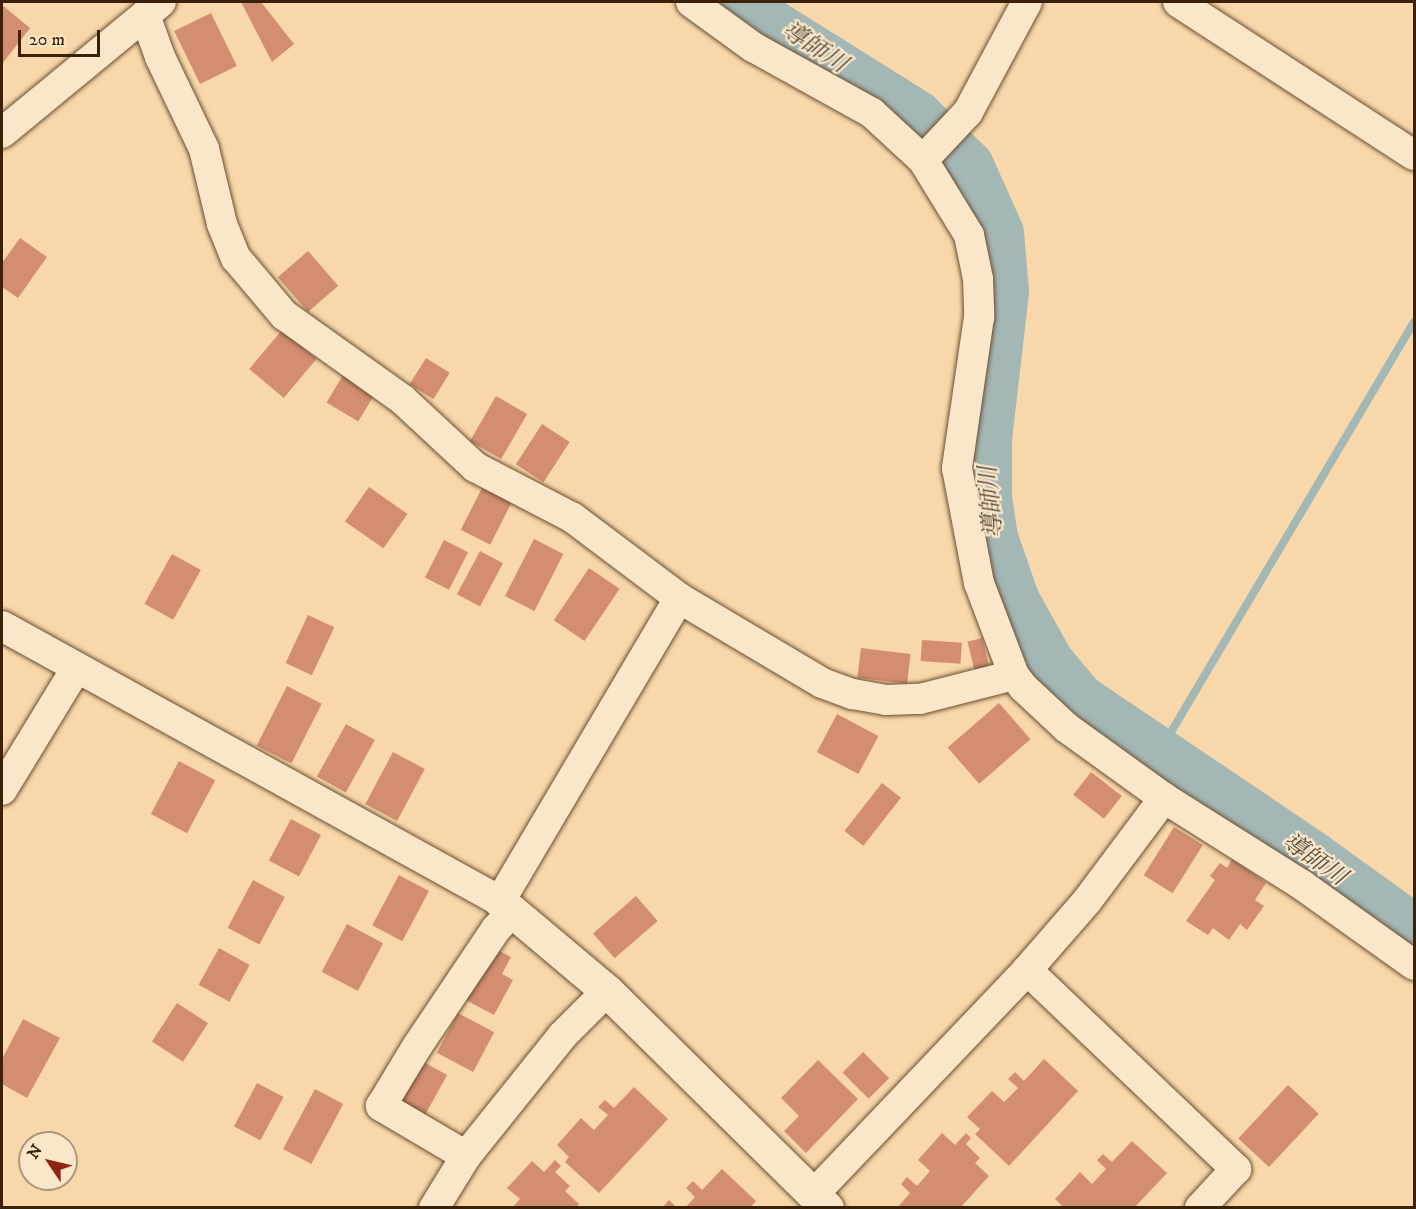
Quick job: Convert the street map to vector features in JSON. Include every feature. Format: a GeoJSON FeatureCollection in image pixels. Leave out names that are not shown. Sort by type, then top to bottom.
{"type":"FeatureCollection","features":[{"type":"Feature","properties":{"kind":"street"},"geometry":{"type":"LineString","coordinates":[[691,2],[753,47],[872,113],[923,160],[969,235],[978,279],[979,317],[957,468],[979,583],[1014,675],[1023,687],[1067,728],[1164,798],[1302,885],[1414,965]]}},
{"type":"Feature","properties":{"kind":"street"},"geometry":{"type":"LineString","coordinates":[[923,160],[968,112],[1027,2]]}},
{"type":"Feature","properties":{"kind":"street"},"geometry":{"type":"LineString","coordinates":[[1178,2],[1414,155]]}},
{"type":"Feature","properties":{"kind":"street"},"geometry":{"type":"LineString","coordinates":[[153,8],[160,57],[204,149],[222,224],[236,258],[284,315],[403,400],[475,467],[573,518],[679,598],[822,683],[853,694],[886,700],[920,699],[1014,675]]}},
{"type":"Feature","properties":{"kind":"street"},"geometry":{"type":"LineString","coordinates":[[2,133],[153,8]]}},
{"type":"Feature","properties":{"kind":"street"},"geometry":{"type":"LineString","coordinates":[[466,1156],[381,1106],[418,1045],[495,929],[679,598]]}},
{"type":"Feature","properties":{"kind":"street"},"geometry":{"type":"LineString","coordinates":[[2,626],[506,907],[607,991],[820,1201],[1087,901],[1164,798]]}},
{"type":"Feature","properties":{"kind":"street"},"geometry":{"type":"LineString","coordinates":[[2,790],[76,669]]}},
{"type":"Feature","properties":{"kind":"street"},"geometry":{"type":"LineString","coordinates":[[1027,970],[1236,1169],[1200,1208]]}},
{"type":"Feature","properties":{"kind":"street"},"geometry":{"type":"LineString","coordinates":[[434,1208],[466,1156],[561,1036],[607,991]]}},
{"type":"Feature","properties":{"kind":"building"},"geometry":{"type":"Polygon","coordinates":[[[241,2],[261,2],[294,44],[272,62],[241,2]]]}},
{"type":"Feature","properties":{"kind":"building"},"geometry":{"type":"Polygon","coordinates":[[[2,5],[30,28],[2,64],[2,5]]]}},
{"type":"Feature","properties":{"kind":"building"},"geometry":{"type":"Polygon","coordinates":[[[211,13],[237,66],[200,84],[174,31],[211,13]]]}},
{"type":"Feature","properties":{"kind":"building"},"geometry":{"type":"Polygon","coordinates":[[[20,238],[47,257],[18,298],[2,287],[2,263],[20,238]]]}},
{"type":"Feature","properties":{"kind":"building"},"geometry":{"type":"Polygon","coordinates":[[[308,251],[338,286],[308,312],[278,277],[308,251]]]}},
{"type":"Feature","properties":{"kind":"building"},"geometry":{"type":"Polygon","coordinates":[[[282,330],[316,359],[284,398],[249,369],[282,330]]]}},
{"type":"Feature","properties":{"kind":"building"},"geometry":{"type":"Polygon","coordinates":[[[426,358],[450,373],[433,399],[410,384],[426,358]]]}},
{"type":"Feature","properties":{"kind":"building"},"geometry":{"type":"Polygon","coordinates":[[[343,375],[375,394],[358,421],[327,402],[343,375]]]}},
{"type":"Feature","properties":{"kind":"building"},"geometry":{"type":"Polygon","coordinates":[[[496,396],[527,414],[501,459],[470,441],[496,396]]]}},
{"type":"Feature","properties":{"kind":"building"},"geometry":{"type":"Polygon","coordinates":[[[542,424],[570,442],[544,482],[516,464],[542,424]]]}},
{"type":"Feature","properties":{"kind":"building"},"geometry":{"type":"Polygon","coordinates":[[[483,486],[512,501],[490,545],[461,530],[483,486]]]}},
{"type":"Feature","properties":{"kind":"building"},"geometry":{"type":"Polygon","coordinates":[[[369,487],[408,514],[383,548],[345,521],[369,487]]]}},
{"type":"Feature","properties":{"kind":"building"},"geometry":{"type":"Polygon","coordinates":[[[534,539],[563,554],[534,611],[505,596],[534,539]]]}},
{"type":"Feature","properties":{"kind":"building"},"geometry":{"type":"Polygon","coordinates":[[[444,540],[468,552],[449,590],[425,577],[444,540]]]}},
{"type":"Feature","properties":{"kind":"building"},"geometry":{"type":"Polygon","coordinates":[[[480,551],[503,563],[480,606],[457,594],[480,551]]]}},
{"type":"Feature","properties":{"kind":"building"},"geometry":{"type":"Polygon","coordinates":[[[172,554],[201,570],[173,620],[144,604],[172,554]]]}},
{"type":"Feature","properties":{"kind":"building"},"geometry":{"type":"Polygon","coordinates":[[[589,568],[620,589],[584,641],[554,620],[589,568]]]}},
{"type":"Feature","properties":{"kind":"building"},"geometry":{"type":"Polygon","coordinates":[[[308,615],[334,627],[312,675],[286,663],[308,615]]]}},
{"type":"Feature","properties":{"kind":"building"},"geometry":{"type":"Polygon","coordinates":[[[982,638],[990,671],[976,675],[967,642],[982,638]]]}},
{"type":"Feature","properties":{"kind":"building"},"geometry":{"type":"Polygon","coordinates":[[[922,640],[962,643],[960,664],[921,661],[922,640]]]}},
{"type":"Feature","properties":{"kind":"building"},"geometry":{"type":"Polygon","coordinates":[[[861,648],[911,654],[907,684],[857,678],[861,648]]]}},
{"type":"Feature","properties":{"kind":"building"},"geometry":{"type":"Polygon","coordinates":[[[287,686],[322,704],[291,763],[257,746],[287,686]]]}},
{"type":"Feature","properties":{"kind":"building"},"geometry":{"type":"Polygon","coordinates":[[[999,703],[1030,739],[979,784],[948,748],[999,703]]]}},
{"type":"Feature","properties":{"kind":"building"},"geometry":{"type":"Polygon","coordinates":[[[837,714],[878,736],[858,774],[817,752],[837,714]]]}},
{"type":"Feature","properties":{"kind":"building"},"geometry":{"type":"Polygon","coordinates":[[[346,724],[375,740],[346,792],[317,776],[346,724]]]}},
{"type":"Feature","properties":{"kind":"building"},"geometry":{"type":"Polygon","coordinates":[[[393,752],[425,769],[397,821],[365,804],[393,752]]]}},
{"type":"Feature","properties":{"kind":"building"},"geometry":{"type":"Polygon","coordinates":[[[179,761],[215,780],[187,833],[151,814],[179,761]]]}},
{"type":"Feature","properties":{"kind":"building"},"geometry":{"type":"Polygon","coordinates":[[[1091,772],[1122,796],[1104,819],[1073,795],[1091,772]]]}},
{"type":"Feature","properties":{"kind":"building"},"geometry":{"type":"Polygon","coordinates":[[[882,783],[901,798],[863,846],[844,831],[882,783]]]}},
{"type":"Feature","properties":{"kind":"building"},"geometry":{"type":"Polygon","coordinates":[[[291,819],[321,835],[299,876],[269,860],[291,819]]]}},
{"type":"Feature","properties":{"kind":"building"},"geometry":{"type":"Polygon","coordinates":[[[1174,827],[1203,845],[1173,893],[1144,875],[1174,827]]]}},
{"type":"Feature","properties":{"kind":"building"},"geometry":{"type":"Polygon","coordinates":[[[1232,859],[1266,883],[1255,900],[1264,906],[1247,930],[1240,924],[1229,940],[1213,928],[1208,935],[1186,921],[1215,880],[1210,876],[1220,863],[1227,868],[1232,859]]]}},
{"type":"Feature","properties":{"kind":"building"},"geometry":{"type":"Polygon","coordinates":[[[399,875],[429,891],[402,941],[372,925],[399,875]]]}},
{"type":"Feature","properties":{"kind":"building"},"geometry":{"type":"Polygon","coordinates":[[[253,880],[285,897],[259,945],[228,928],[253,880]]]}},
{"type":"Feature","properties":{"kind":"building"},"geometry":{"type":"Polygon","coordinates":[[[636,896],[658,921],[615,958],[593,933],[636,896]]]}},
{"type":"Feature","properties":{"kind":"building"},"geometry":{"type":"Polygon","coordinates":[[[347,924],[383,943],[358,991],[322,972],[347,924]]]}},
{"type":"Feature","properties":{"kind":"building"},"geometry":{"type":"Polygon","coordinates":[[[492,947],[511,957],[502,974],[513,980],[494,1015],[464,999],[492,947]]]}},
{"type":"Feature","properties":{"kind":"building"},"geometry":{"type":"Polygon","coordinates":[[[219,948],[250,965],[229,1002],[199,985],[219,948]]]}},
{"type":"Feature","properties":{"kind":"building"},"geometry":{"type":"Polygon","coordinates":[[[177,1003],[208,1023],[183,1062],[152,1042],[177,1003]]]}},
{"type":"Feature","properties":{"kind":"building"},"geometry":{"type":"Polygon","coordinates":[[[458,1013],[494,1032],[473,1072],[437,1053],[458,1013]]]}},
{"type":"Feature","properties":{"kind":"building"},"geometry":{"type":"Polygon","coordinates":[[[23,1019],[60,1038],[27,1098],[2,1084],[2,1059],[23,1019]]]}},
{"type":"Feature","properties":{"kind":"building"},"geometry":{"type":"Polygon","coordinates":[[[863,1052],[889,1078],[869,1099],[842,1073],[863,1052]]]}},
{"type":"Feature","properties":{"kind":"building"},"geometry":{"type":"Polygon","coordinates":[[[1044,1059],[1078,1091],[1009,1166],[975,1134],[980,1129],[967,1117],[992,1091],[1004,1102],[1018,1088],[1008,1079],[1015,1072],[1024,1081],[1044,1059]]]}},
{"type":"Feature","properties":{"kind":"building"},"geometry":{"type":"Polygon","coordinates":[[[420,1060],[447,1075],[424,1116],[397,1101],[420,1060]]]}},
{"type":"Feature","properties":{"kind":"building"},"geometry":{"type":"Polygon","coordinates":[[[818,1060],[858,1099],[806,1153],[784,1131],[799,1116],[781,1098],[818,1060]]]}},
{"type":"Feature","properties":{"kind":"building"},"geometry":{"type":"Polygon","coordinates":[[[257,1083],[283,1097],[260,1140],[234,1126],[257,1083]]]}},
{"type":"Feature","properties":{"kind":"building"},"geometry":{"type":"Polygon","coordinates":[[[1288,1085],[1319,1114],[1269,1167],[1238,1138],[1288,1085]]]}},
{"type":"Feature","properties":{"kind":"building"},"geometry":{"type":"Polygon","coordinates":[[[634,1087],[668,1119],[599,1193],[565,1162],[569,1157],[557,1145],[581,1118],[594,1130],[608,1115],[598,1107],[605,1100],[614,1108],[634,1087]]]}},
{"type":"Feature","properties":{"kind":"building"},"geometry":{"type":"Polygon","coordinates":[[[315,1089],[343,1104],[311,1164],[283,1149],[315,1089]]]}},
{"type":"Feature","properties":{"kind":"building"},"geometry":{"type":"Polygon","coordinates":[[[942,1133],[955,1145],[966,1133],[971,1138],[966,1144],[980,1158],[975,1163],[989,1176],[960,1208],[897,1208],[910,1193],[901,1184],[907,1177],[917,1186],[930,1171],[918,1160],[942,1133]]]}},
{"type":"Feature","properties":{"kind":"building"},"geometry":{"type":"Polygon","coordinates":[[[1132,1141],[1167,1173],[1134,1208],[1064,1208],[1055,1199],[1080,1172],[1092,1184],[1106,1169],[1097,1160],[1103,1154],[1112,1162],[1132,1141]]]}},
{"type":"Feature","properties":{"kind":"building"},"geometry":{"type":"Polygon","coordinates":[[[555,1160],[561,1166],[555,1172],[570,1186],[565,1191],[579,1204],[576,1208],[512,1208],[520,1199],[507,1188],[532,1161],[544,1172],[555,1160]]]}},
{"type":"Feature","properties":{"kind":"building"},"geometry":{"type":"Polygon","coordinates":[[[722,1169],[756,1201],[750,1208],[685,1208],[695,1197],[686,1188],[693,1181],[702,1190],[722,1169]]]}},
{"type":"Feature","properties":{"kind":"building"},"geometry":{"type":"Polygon","coordinates":[[[669,1200],[677,1208],[662,1208],[669,1200]]]}},
{"type":"Feature","properties":{"kind":"waterway","name":"導師川"},"geometry":{"type":"LineString","coordinates":[[741,2],[762,18],[918,116],[969,166],[999,233],[1004,292],[987,440],[987,497],[993,538],[1015,601],[1049,662],[1080,699],[1314,857],[1414,929]]}},
{"type":"Feature","properties":{"kind":"waterway"},"geometry":{"type":"LineString","coordinates":[[1158,754],[1414,322]]}}]}
